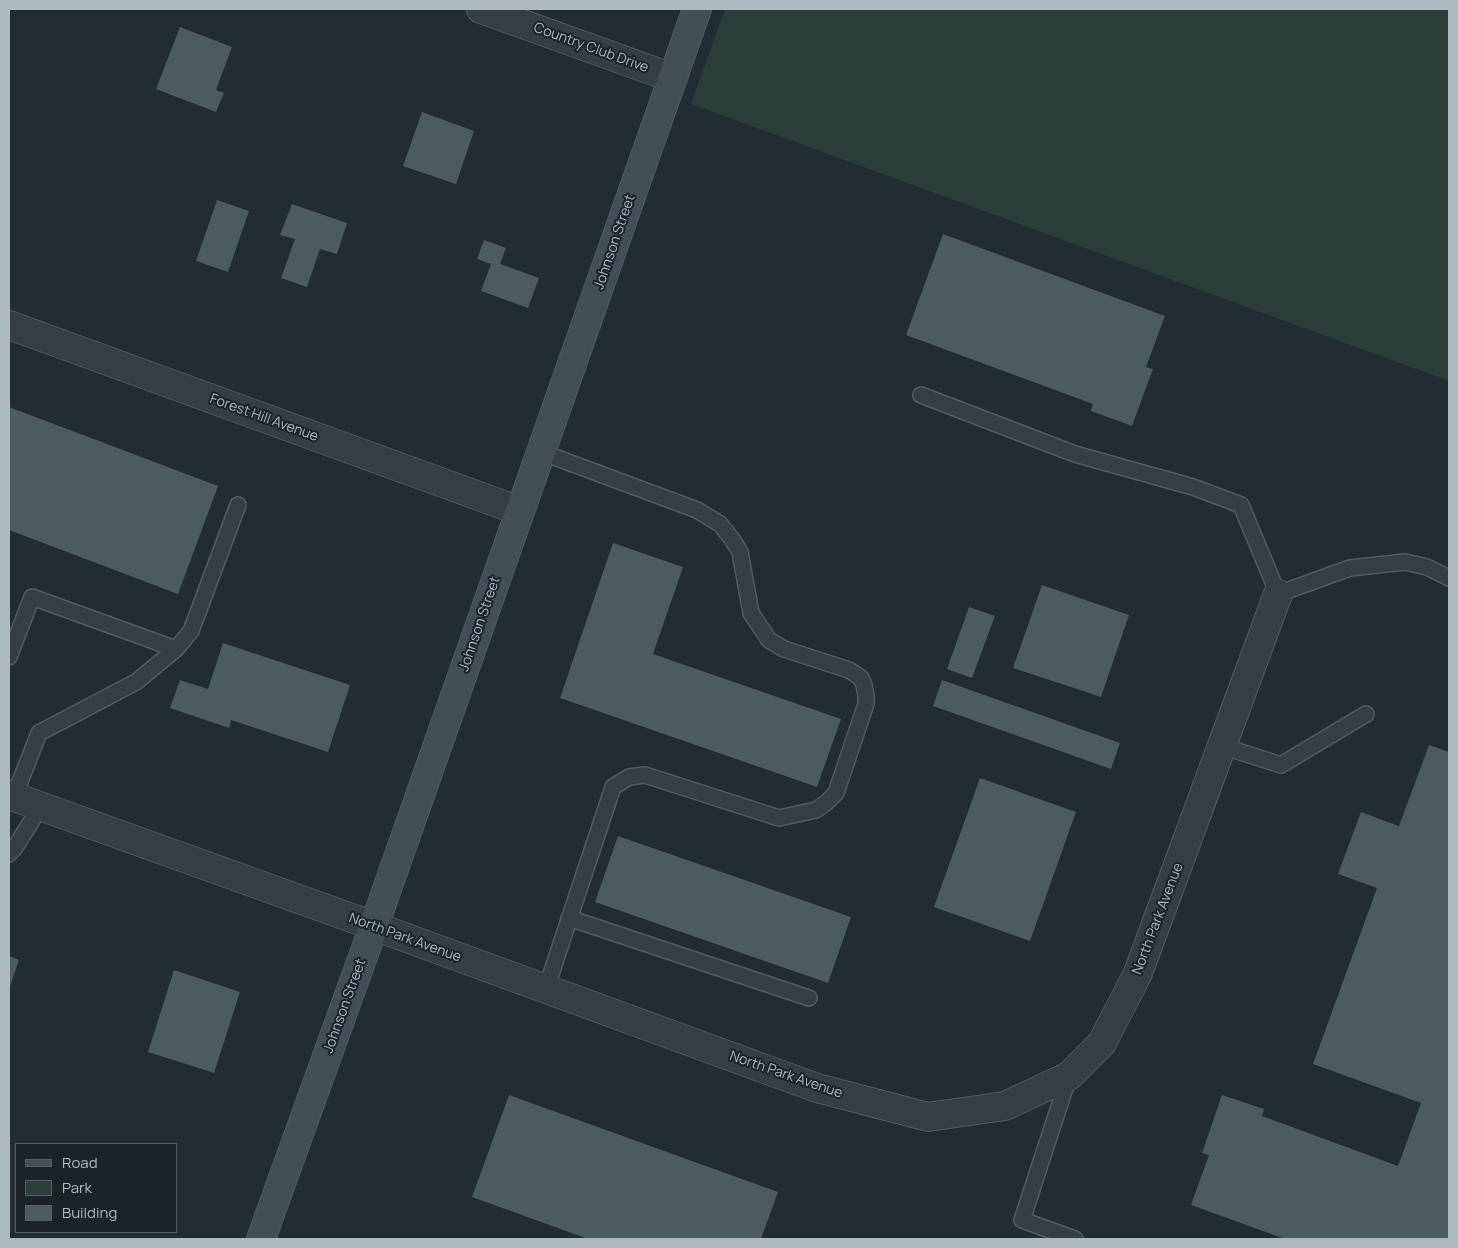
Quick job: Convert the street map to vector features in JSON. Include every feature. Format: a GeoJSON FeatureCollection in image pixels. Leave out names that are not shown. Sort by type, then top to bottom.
{"type":"FeatureCollection","features":[{"type":"Feature","properties":{"kind":"street","name":"Country Club Drive"},"geometry":{"type":"LineString","coordinates":[[481,9],[673,78]]}},
{"type":"Feature","properties":{"kind":"street","name":"Johnson Street"},"geometry":{"type":"LineString","coordinates":[[261,1239],[374,926],[697,9]]}},
{"type":"Feature","properties":{"kind":"street","name":"Forest Hill Avenue"},"geometry":{"type":"LineString","coordinates":[[9,325],[520,512]]}},
{"type":"Feature","properties":{"kind":"street","name":"North Park Avenue"},"geometry":{"type":"LineString","coordinates":[[11,796],[817,1088],[928,1117],[1005,1106],[1069,1076],[1102,1042],[1138,973],[1278,594]]}},
{"type":"Feature","properties":{"kind":"lane"},"geometry":{"type":"LineString","coordinates":[[921,395],[1076,454],[1193,487],[1241,505],[1278,594],[1350,568],[1405,562],[1427,567],[1449,578]]}},
{"type":"Feature","properties":{"kind":"lane"},"geometry":{"type":"LineString","coordinates":[[541,452],[697,510],[720,524],[740,552],[751,613],[769,640],[784,649],[849,670],[861,678],[866,696],[866,704],[836,793],[816,810],[779,818],[645,775],[629,777],[613,787],[546,989]]}},
{"type":"Feature","properties":{"kind":"lane"},"geometry":{"type":"LineString","coordinates":[[11,796],[39,733],[136,682],[176,649],[191,631],[238,505]]}},
{"type":"Feature","properties":{"kind":"lane"},"geometry":{"type":"LineString","coordinates":[[9,658],[32,597],[176,649]]}},
{"type":"Feature","properties":{"kind":"lane"},"geometry":{"type":"LineString","coordinates":[[1222,746],[1281,765],[1366,714]]}},
{"type":"Feature","properties":{"kind":"lane"},"geometry":{"type":"LineString","coordinates":[[9,854],[40,806]]}},
{"type":"Feature","properties":{"kind":"lane"},"geometry":{"type":"LineString","coordinates":[[569,918],[809,998]]}},
{"type":"Feature","properties":{"kind":"lane"},"geometry":{"type":"LineString","coordinates":[[1069,1076],[1022,1220],[1075,1239]]}},
{"type":"Feature","properties":{"kind":"green space"},"geometry":{"type":"Polygon","coordinates":[[[725,9],[1449,9],[1449,381],[691,104],[725,9]]]}},
{"type":"Feature","properties":{"kind":"building"},"geometry":{"type":"Polygon","coordinates":[[[180,27],[232,47],[216,90],[224,93],[216,112],[156,89],[180,27]]]}},
{"type":"Feature","properties":{"kind":"building"},"geometry":{"type":"Polygon","coordinates":[[[422,112],[474,131],[456,184],[403,166],[422,112]]]}},
{"type":"Feature","properties":{"kind":"building"},"geometry":{"type":"Polygon","coordinates":[[[217,200],[249,211],[228,272],[196,261],[217,200]]]}},
{"type":"Feature","properties":{"kind":"building"},"geometry":{"type":"Polygon","coordinates":[[[292,204],[347,223],[337,254],[320,249],[307,287],[281,278],[295,239],[280,235],[292,204]]]}},
{"type":"Feature","properties":{"kind":"building"},"geometry":{"type":"Polygon","coordinates":[[[943,234],[1165,316],[1146,367],[1153,369],[1132,426],[1091,411],[1093,404],[906,335],[943,234]]]}},
{"type":"Feature","properties":{"kind":"building"},"geometry":{"type":"Polygon","coordinates":[[[484,240],[506,248],[500,264],[539,278],[528,308],[481,291],[491,264],[477,259],[484,240]]]}},
{"type":"Feature","properties":{"kind":"building"},"geometry":{"type":"Polygon","coordinates":[[[9,407],[218,486],[178,594],[9,530],[9,407]]]}},
{"type":"Feature","properties":{"kind":"building"},"geometry":{"type":"Polygon","coordinates":[[[613,543],[683,567],[653,654],[841,719],[817,787],[560,698],[613,543]]]}},
{"type":"Feature","properties":{"kind":"building"},"geometry":{"type":"Polygon","coordinates":[[[1042,585],[1129,615],[1101,697],[1013,668],[1042,585]]]}},
{"type":"Feature","properties":{"kind":"building"},"geometry":{"type":"Polygon","coordinates":[[[969,607],[995,616],[972,678],[947,669],[969,607]]]}},
{"type":"Feature","properties":{"kind":"building"},"geometry":{"type":"Polygon","coordinates":[[[223,643],[350,685],[328,752],[231,720],[229,728],[170,708],[180,680],[208,689],[223,643]]]}},
{"type":"Feature","properties":{"kind":"building"},"geometry":{"type":"Polygon","coordinates":[[[942,680],[1120,743],[1111,769],[933,706],[942,680]]]}},
{"type":"Feature","properties":{"kind":"building"},"geometry":{"type":"Polygon","coordinates":[[[1429,745],[1449,752],[1449,1239],[1285,1239],[1191,1205],[1209,1155],[1202,1153],[1222,1095],[1264,1109],[1262,1116],[1398,1166],[1421,1103],[1313,1064],[1377,888],[1338,874],[1361,812],[1399,826],[1429,745]]]}},
{"type":"Feature","properties":{"kind":"building"},"geometry":{"type":"Polygon","coordinates":[[[980,778],[1076,812],[1030,941],[934,907],[980,778]]]}},
{"type":"Feature","properties":{"kind":"building"},"geometry":{"type":"Polygon","coordinates":[[[618,836],[851,917],[828,983],[595,902],[618,836]]]}},
{"type":"Feature","properties":{"kind":"building"},"geometry":{"type":"Polygon","coordinates":[[[9,956],[19,960],[9,989],[9,956]]]}},
{"type":"Feature","properties":{"kind":"building"},"geometry":{"type":"Polygon","coordinates":[[[174,970],[240,992],[214,1073],[148,1052],[174,970]]]}},
{"type":"Feature","properties":{"kind":"building"},"geometry":{"type":"Polygon","coordinates":[[[509,1095],[778,1192],[761,1239],[588,1239],[472,1197],[509,1095]]]}}]}
